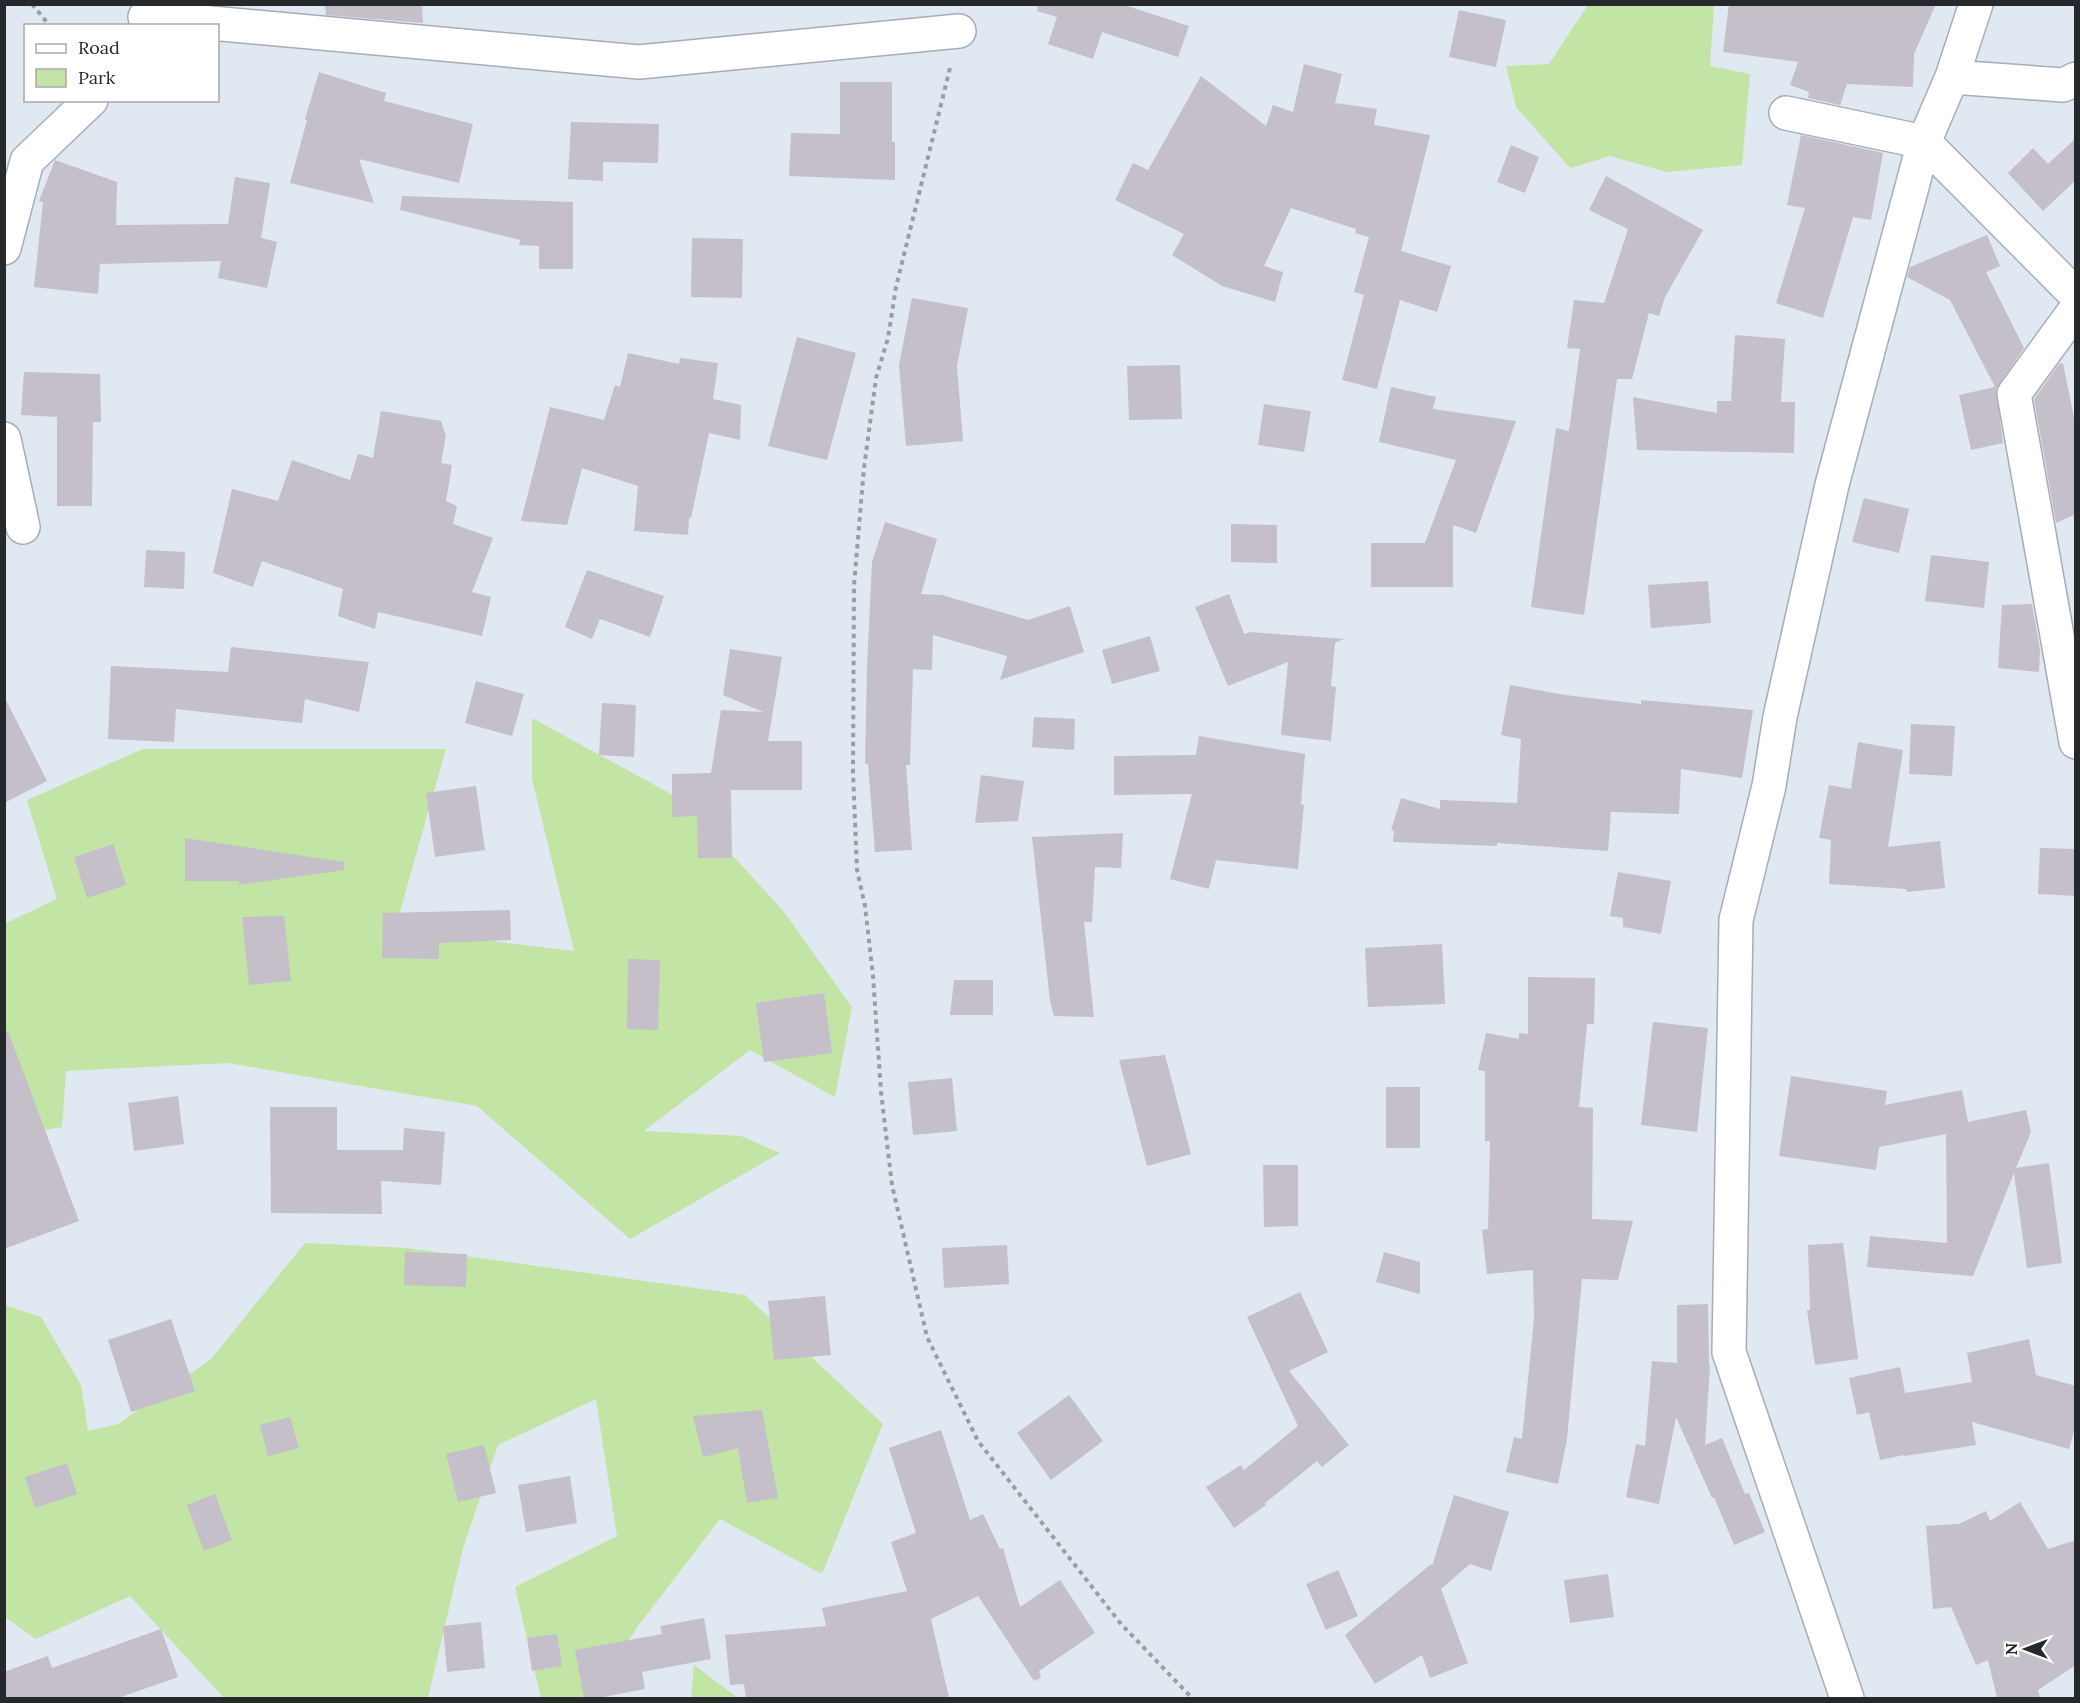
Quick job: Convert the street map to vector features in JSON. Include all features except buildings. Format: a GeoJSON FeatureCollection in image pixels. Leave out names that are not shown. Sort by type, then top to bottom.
{"type":"FeatureCollection","features":[{"type":"Feature","properties":{"kind":"street"},"geometry":{"type":"LineString","coordinates":[[1847,1698],[1729,1352],[1736,920],[1769,786],[1780,717],[1833,485],[1924,142],[1952,78],[1976,4]]}},
{"type":"Feature","properties":{"kind":"street"},"geometry":{"type":"LineString","coordinates":[[146,16],[639,62],[959,31]]}},
{"type":"Feature","properties":{"kind":"street"},"geometry":{"type":"LineString","coordinates":[[1952,78],[2063,85],[2076,79]]}},
{"type":"Feature","properties":{"kind":"street"},"geometry":{"type":"LineString","coordinates":[[4,248],[27,161],[89,102]]}},
{"type":"Feature","properties":{"kind":"street"},"geometry":{"type":"LineString","coordinates":[[1786,113],[1924,142],[2076,295]]}},
{"type":"Feature","properties":{"kind":"street"},"geometry":{"type":"LineString","coordinates":[[2076,309],[2014,394],[2076,742]]}},
{"type":"Feature","properties":{"kind":"street"},"geometry":{"type":"LineString","coordinates":[[4,439],[23,527]]}},
{"type":"Feature","properties":{"kind":"path"},"geometry":{"type":"LineString","coordinates":[[32,4],[48,24]]}},
{"type":"Feature","properties":{"kind":"path"},"geometry":{"type":"LineString","coordinates":[[959,31],[896,287],[888,338],[876,378],[864,468],[854,585],[853,772],[857,870],[865,906],[881,1092],[892,1185],[927,1337],[978,1441],[1121,1624],[1192,1698]]}},
{"type":"Feature","properties":{"kind":"green space"},"geometry":{"type":"Polygon","coordinates":[[[1588,5],[1714,5],[1710,66],[1750,74],[1742,165],[1667,172],[1610,156],[1570,168],[1516,107],[1506,66],[1549,64],[1588,5]]]}},
{"type":"Feature","properties":{"kind":"green space"},"geometry":{"type":"Polygon","coordinates":[[[532,718],[682,800],[784,912],[852,1007],[835,1097],[750,1050],[644,1131],[741,1136],[780,1153],[630,1239],[477,1106],[228,1063],[66,1071],[62,1127],[5,1137],[4,924],[57,899],[27,800],[143,749],[446,749],[395,929],[574,951],[532,779],[532,718]]]}},
{"type":"Feature","properties":{"kind":"green space"},"geometry":{"type":"Polygon","coordinates":[[[305,1243],[408,1248],[745,1295],[883,1424],[822,1574],[720,1519],[638,1626],[591,1698],[541,1698],[515,1587],[617,1536],[596,1399],[498,1445],[463,1548],[428,1698],[224,1698],[130,1596],[36,1639],[5,1617],[4,1305],[41,1317],[81,1385],[88,1431],[118,1424],[211,1359],[305,1243]]]}},
{"type":"Feature","properties":{"kind":"green space"},"geometry":{"type":"Polygon","coordinates":[[[694,1665],[738,1698],[691,1698],[694,1665]]]}}]}
